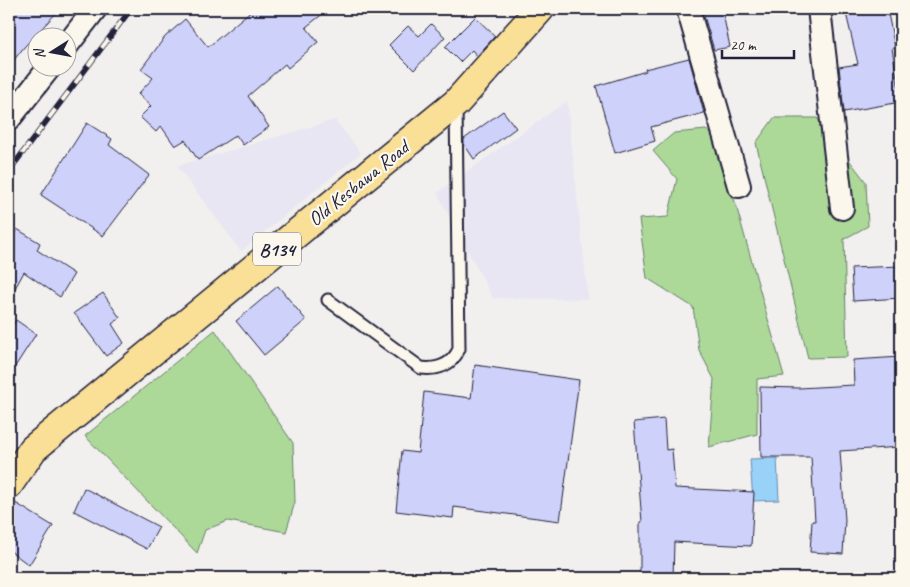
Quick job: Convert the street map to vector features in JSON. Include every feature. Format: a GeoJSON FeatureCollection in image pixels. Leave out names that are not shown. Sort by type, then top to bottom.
{"type":"FeatureCollection","features":[{"type":"Feature","properties":{"kind":"main road","name":"Old Kesbawa Road"},"geometry":{"type":"LineString","coordinates":[[9,484],[33,449],[456,103],[540,9]]}},
{"type":"Feature","properties":{"kind":"street"},"geometry":{"type":"LineString","coordinates":[[78,31],[95,9]]}},
{"type":"Feature","properties":{"kind":"street"},"geometry":{"type":"LineString","coordinates":[[688,9],[739,186]]}},
{"type":"Feature","properties":{"kind":"street"},"geometry":{"type":"LineString","coordinates":[[819,9],[842,208]]}},
{"type":"Feature","properties":{"kind":"street"},"geometry":{"type":"LineString","coordinates":[[9,119],[41,78]]}},
{"type":"Feature","properties":{"kind":"lane"},"geometry":{"type":"LineString","coordinates":[[328,300],[421,368],[433,370],[455,358],[459,349],[456,103]]}},
{"type":"Feature","properties":{"kind":"shaded area"},"geometry":{"type":"Polygon","coordinates":[[[567,101],[588,299],[493,298],[437,193],[567,101]]]}},
{"type":"Feature","properties":{"kind":"shaded area"},"geometry":{"type":"Polygon","coordinates":[[[335,120],[361,153],[241,251],[177,166],[335,120]]]}},
{"type":"Feature","properties":{"kind":"green space"},"geometry":{"type":"Polygon","coordinates":[[[774,118],[817,118],[866,182],[868,226],[844,239],[847,357],[808,358],[756,143],[774,118]]]}},
{"type":"Feature","properties":{"kind":"green space"},"geometry":{"type":"Polygon","coordinates":[[[706,130],[717,138],[784,376],[757,379],[757,434],[709,447],[714,379],[699,350],[693,307],[647,278],[639,219],[668,217],[677,179],[653,151],[674,133],[706,130]]]}},
{"type":"Feature","properties":{"kind":"green space"},"geometry":{"type":"Polygon","coordinates":[[[215,330],[293,443],[295,502],[286,532],[228,521],[205,530],[197,553],[85,436],[215,330]]]}},
{"type":"Feature","properties":{"kind":"water"},"geometry":{"type":"Polygon","coordinates":[[[777,458],[779,500],[753,501],[750,459],[777,458]]]}},
{"type":"Feature","properties":{"kind":"building"},"geometry":{"type":"Polygon","coordinates":[[[9,9],[60,9],[42,28],[28,28],[28,43],[9,66],[9,9]]]}},
{"type":"Feature","properties":{"kind":"building"},"geometry":{"type":"Polygon","coordinates":[[[253,9],[329,9],[306,27],[318,42],[288,68],[285,64],[248,96],[269,127],[243,145],[236,135],[198,160],[185,140],[175,146],[161,126],[156,132],[140,117],[151,106],[138,94],[153,78],[141,69],[165,37],[185,19],[208,47],[253,9]]]}},
{"type":"Feature","properties":{"kind":"building"},"geometry":{"type":"Polygon","coordinates":[[[702,9],[722,9],[730,47],[714,50],[702,9]]]}},
{"type":"Feature","properties":{"kind":"building"},"geometry":{"type":"Polygon","coordinates":[[[845,9],[887,9],[895,47],[892,48],[901,102],[844,112],[839,67],[858,64],[845,9]]]}},
{"type":"Feature","properties":{"kind":"building"},"geometry":{"type":"Polygon","coordinates":[[[475,17],[495,36],[477,56],[472,50],[460,62],[445,47],[475,17]]]}},
{"type":"Feature","properties":{"kind":"building"},"geometry":{"type":"Polygon","coordinates":[[[431,24],[445,37],[414,70],[389,45],[408,26],[419,36],[431,24]]]}},
{"type":"Feature","properties":{"kind":"building"},"geometry":{"type":"Polygon","coordinates":[[[689,58],[704,113],[651,127],[655,141],[615,153],[596,86],[646,71],[645,69],[689,58]]]}},
{"type":"Feature","properties":{"kind":"building"},"geometry":{"type":"Polygon","coordinates":[[[503,111],[516,128],[474,159],[464,144],[464,139],[503,111]]]}},
{"type":"Feature","properties":{"kind":"building"},"geometry":{"type":"Polygon","coordinates":[[[87,123],[112,139],[109,145],[149,175],[103,236],[41,195],[87,123]]]}},
{"type":"Feature","properties":{"kind":"building"},"geometry":{"type":"Polygon","coordinates":[[[17,229],[40,243],[37,250],[74,274],[60,297],[24,272],[9,299],[9,243],[17,229]]]}},
{"type":"Feature","properties":{"kind":"building"},"geometry":{"type":"Polygon","coordinates":[[[901,266],[901,298],[853,301],[851,268],[901,266]]]}},
{"type":"Feature","properties":{"kind":"building"},"geometry":{"type":"Polygon","coordinates":[[[278,286],[306,320],[264,355],[236,321],[278,286]]]}},
{"type":"Feature","properties":{"kind":"building"},"geometry":{"type":"Polygon","coordinates":[[[103,293],[120,318],[112,324],[124,343],[106,356],[74,313],[103,293]]]}},
{"type":"Feature","properties":{"kind":"building"},"geometry":{"type":"Polygon","coordinates":[[[16,320],[36,334],[9,376],[9,332],[16,320]]]}},
{"type":"Feature","properties":{"kind":"building"},"geometry":{"type":"Polygon","coordinates":[[[901,357],[901,447],[840,451],[845,520],[843,554],[810,552],[812,521],[815,521],[811,457],[761,457],[760,387],[799,388],[854,385],[853,360],[901,357]]]}},
{"type":"Feature","properties":{"kind":"building"},"geometry":{"type":"Polygon","coordinates":[[[475,365],[579,380],[560,521],[454,507],[453,518],[396,511],[402,451],[418,453],[424,392],[471,398],[475,365]]]}},
{"type":"Feature","properties":{"kind":"building"},"geometry":{"type":"Polygon","coordinates":[[[664,419],[666,450],[672,449],[675,488],[754,492],[751,546],[674,542],[673,578],[640,578],[640,522],[642,522],[634,422],[664,419]]]}},
{"type":"Feature","properties":{"kind":"building"},"geometry":{"type":"Polygon","coordinates":[[[84,488],[159,527],[147,549],[74,511],[84,488]]]}},
{"type":"Feature","properties":{"kind":"building"},"geometry":{"type":"Polygon","coordinates":[[[9,499],[53,526],[29,565],[9,550],[9,499]]]}},
{"type":"Feature","properties":{"kind":"railway"},"geometry":{"type":"LineString","coordinates":[[9,171],[131,9]]}}]}
